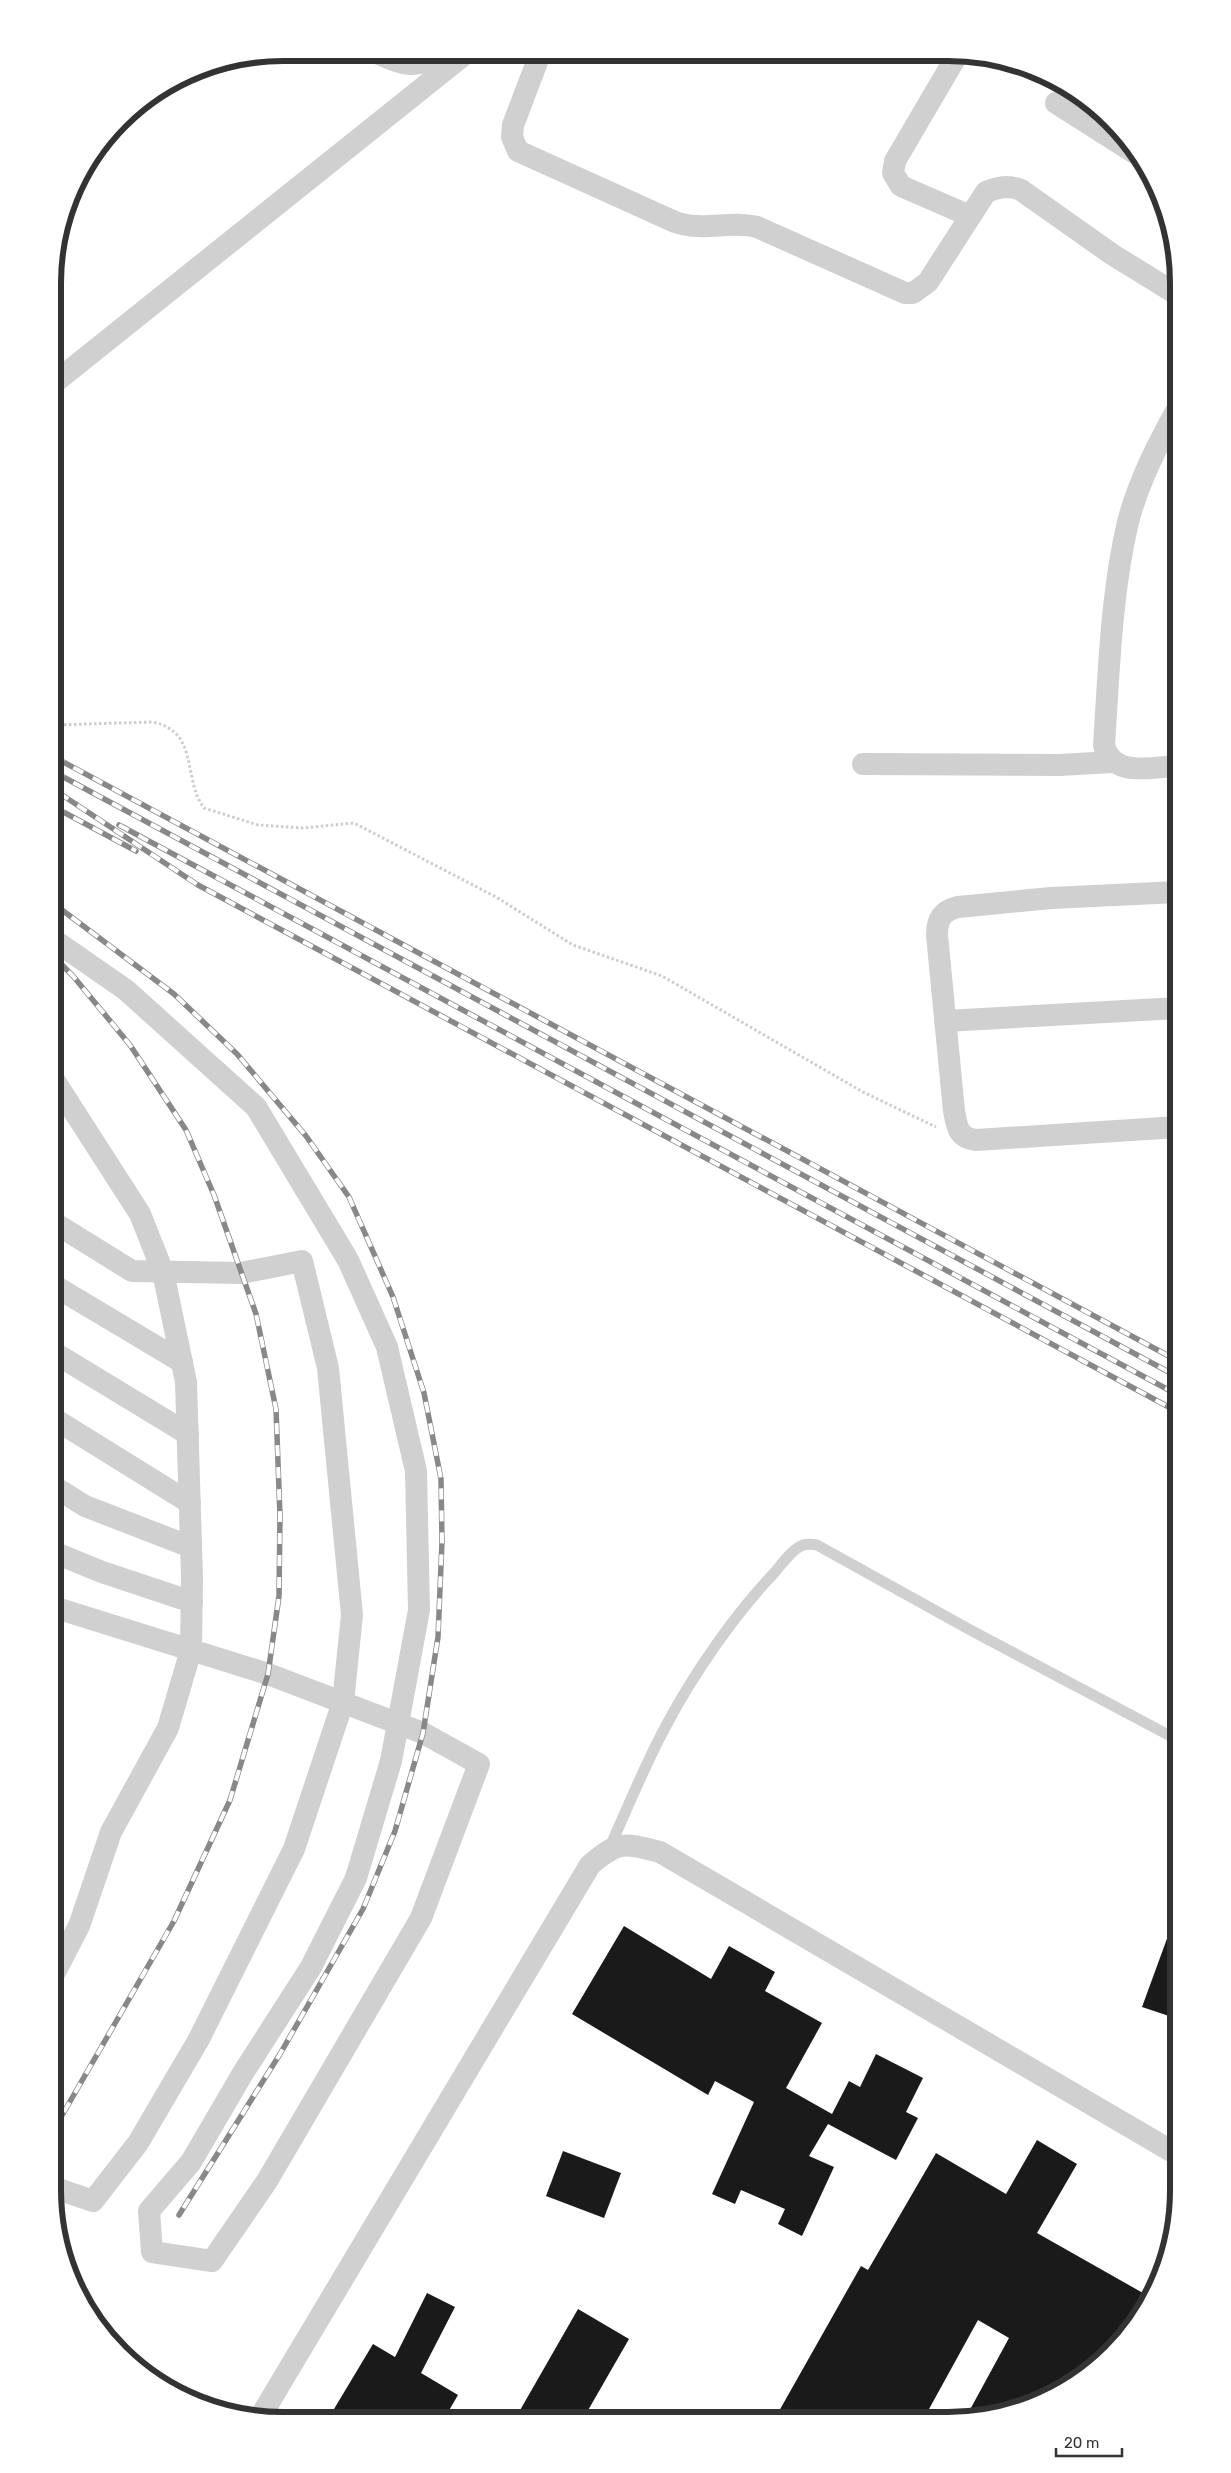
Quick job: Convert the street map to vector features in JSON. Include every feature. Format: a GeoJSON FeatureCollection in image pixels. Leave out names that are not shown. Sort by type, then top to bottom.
{"type":"FeatureCollection","features":[{"type":"Feature","properties":{"kind":"street"},"geometry":{"type":"LineString","coordinates":[[398,61],[408,65],[427,61]]}},
{"type":"Feature","properties":{"kind":"street"},"geometry":{"type":"LineString","coordinates":[[61,377],[456,61]]}},
{"type":"Feature","properties":{"kind":"street"},"geometry":{"type":"LineString","coordinates":[[537,61],[513,125],[512,137],[518,151],[675,222],[696,227],[738,224],[757,227],[905,293],[914,293],[928,282],[986,192],[1005,187],[1021,190],[1113,255],[1170,290]]}},
{"type":"Feature","properties":{"kind":"street"},"geometry":{"type":"LineString","coordinates":[[953,61],[895,161],[893,173],[901,186],[970,216]]}},
{"type":"Feature","properties":{"kind":"street"},"geometry":{"type":"LineString","coordinates":[[1056,103],[1121,144]]}},
{"type":"Feature","properties":{"kind":"street"},"geometry":{"type":"LineString","coordinates":[[1170,424],[1144,478],[1125,536],[1111,652],[1104,745],[1106,754],[1112,762],[1121,767],[1170,766]]}},
{"type":"Feature","properties":{"kind":"street"},"geometry":{"type":"LineString","coordinates":[[863,764],[1060,765],[1112,762]]}},
{"type":"Feature","properties":{"kind":"street"},"geometry":{"type":"LineString","coordinates":[[1170,892],[1051,898],[948,910],[937,924],[937,936],[954,1111],[959,1131],[966,1139],[976,1140],[1170,1128]]}},
{"type":"Feature","properties":{"kind":"street"},"geometry":{"type":"LineString","coordinates":[[61,945],[126,990],[256,1107],[348,1260],[387,1347],[416,1470],[419,1610],[400,1724],[391,1761],[356,1878],[311,1966],[243,2073],[191,2162],[149,2211],[152,2252],[212,2261],[267,2181],[421,1918],[479,1764],[423,1733],[400,1724],[343,1702],[268,1674],[61,1610]]}},
{"type":"Feature","properties":{"kind":"street"},"geometry":{"type":"LineString","coordinates":[[945,1021],[1170,1008]]}},
{"type":"Feature","properties":{"kind":"street"},"geometry":{"type":"LineString","coordinates":[[61,1091],[140,1214],[164,1272],[186,1382],[192,1602],[191,1650],[168,1728],[111,1832],[79,1926],[61,1961]]}},
{"type":"Feature","properties":{"kind":"street"},"geometry":{"type":"LineString","coordinates":[[61,1226],[132,1271],[241,1273],[302,1261],[328,1368],[352,1614],[343,1702],[294,1849],[199,2038],[138,2143],[93,2201],[61,2190]]}},
{"type":"Feature","properties":{"kind":"street"},"geometry":{"type":"LineString","coordinates":[[61,1290],[182,1362]]}},
{"type":"Feature","properties":{"kind":"street"},"geometry":{"type":"LineString","coordinates":[[61,1357],[188,1434]]}},
{"type":"Feature","properties":{"kind":"street"},"geometry":{"type":"LineString","coordinates":[[61,1423],[190,1503]]}},
{"type":"Feature","properties":{"kind":"street"},"geometry":{"type":"LineString","coordinates":[[61,1491],[85,1506],[191,1547]]}},
{"type":"Feature","properties":{"kind":"street"},"geometry":{"type":"LineString","coordinates":[[61,1555],[102,1572],[192,1602]]}},
{"type":"Feature","properties":{"kind":"street"},"geometry":{"type":"LineString","coordinates":[[263,2411],[590,1865],[609,1849],[632,1845],[660,1852],[1170,2150]]}},
{"type":"Feature","properties":{"kind":"lane"},"geometry":{"type":"LineString","coordinates":[[609,1849],[654,1749],[697,1674],[760,1588],[792,1553],[808,1544],[817,1545],[974,1632],[1170,1736]]}},
{"type":"Feature","properties":{"kind":"path"},"geometry":{"type":"LineString","coordinates":[[61,725],[152,722],[162,724],[177,735],[185,748],[198,797],[204,808],[258,825],[303,828],[354,823],[496,898],[573,945],[662,976],[863,1092],[931,1126],[959,1131]]}},
{"type":"Feature","properties":{"kind":"building"},"geometry":{"type":"Polygon","coordinates":[[[624,1926],[711,1979],[729,1946],[775,1972],[765,1991],[822,2023],[786,2088],[832,2114],[849,2081],[860,2087],[876,2054],[923,2078],[906,2112],[918,2118],[896,2160],[828,2124],[809,2156],[834,2167],[802,2236],[778,2224],[785,2209],[741,2190],[735,2204],[712,2194],[754,2102],[715,2081],[708,2095],[572,2014],[624,1926]]]}},
{"type":"Feature","properties":{"kind":"building"},"geometry":{"type":"Polygon","coordinates":[[[1170,1930],[1170,2016],[1142,2007],[1170,1930]]]}},
{"type":"Feature","properties":{"kind":"building"},"geometry":{"type":"Polygon","coordinates":[[[1037,2140],[1077,2164],[1037,2233],[1144,2294],[1124,2325],[1105,2347],[1083,2366],[1046,2389],[1005,2404],[970,2411],[1009,2338],[978,2320],[927,2412],[779,2412],[861,2266],[868,2270],[936,2153],[1006,2194],[1037,2140]]]}},
{"type":"Feature","properties":{"kind":"building"},"geometry":{"type":"Polygon","coordinates":[[[563,2151],[621,2173],[604,2218],[546,2196],[563,2151]]]}},
{"type":"Feature","properties":{"kind":"building"},"geometry":{"type":"Polygon","coordinates":[[[427,2293],[455,2307],[421,2373],[458,2395],[448,2412],[332,2412],[373,2344],[395,2357],[427,2293]]]}},
{"type":"Feature","properties":{"kind":"building"},"geometry":{"type":"Polygon","coordinates":[[[578,2309],[629,2339],[587,2412],[519,2412],[578,2309]]]}},
{"type":"Feature","properties":{"kind":"railway"},"geometry":{"type":"LineString","coordinates":[[61,761],[1170,1357]]}},
{"type":"Feature","properties":{"kind":"railway"},"geometry":{"type":"LineString","coordinates":[[61,776],[1170,1373]]}},
{"type":"Feature","properties":{"kind":"railway"},"geometry":{"type":"LineString","coordinates":[[61,794],[198,885],[1170,1408]]}},
{"type":"Feature","properties":{"kind":"railway"},"geometry":{"type":"LineString","coordinates":[[61,811],[136,851]]}},
{"type":"Feature","properties":{"kind":"railway"},"geometry":{"type":"LineString","coordinates":[[119,825],[1170,1391]]}},
{"type":"Feature","properties":{"kind":"railway"},"geometry":{"type":"LineString","coordinates":[[61,909],[174,994],[237,1054],[306,1136],[349,1197],[393,1297],[424,1393],[441,1479],[442,1541],[438,1637],[423,1733],[395,1831],[363,1909],[280,2054],[179,2215]]}},
{"type":"Feature","properties":{"kind":"railway"},"geometry":{"type":"LineString","coordinates":[[61,964],[130,1045],[186,1130],[214,1195],[256,1314],[276,1409],[280,1516],[279,1596],[268,1674],[230,1800],[174,1921],[61,2117]]}}]}
